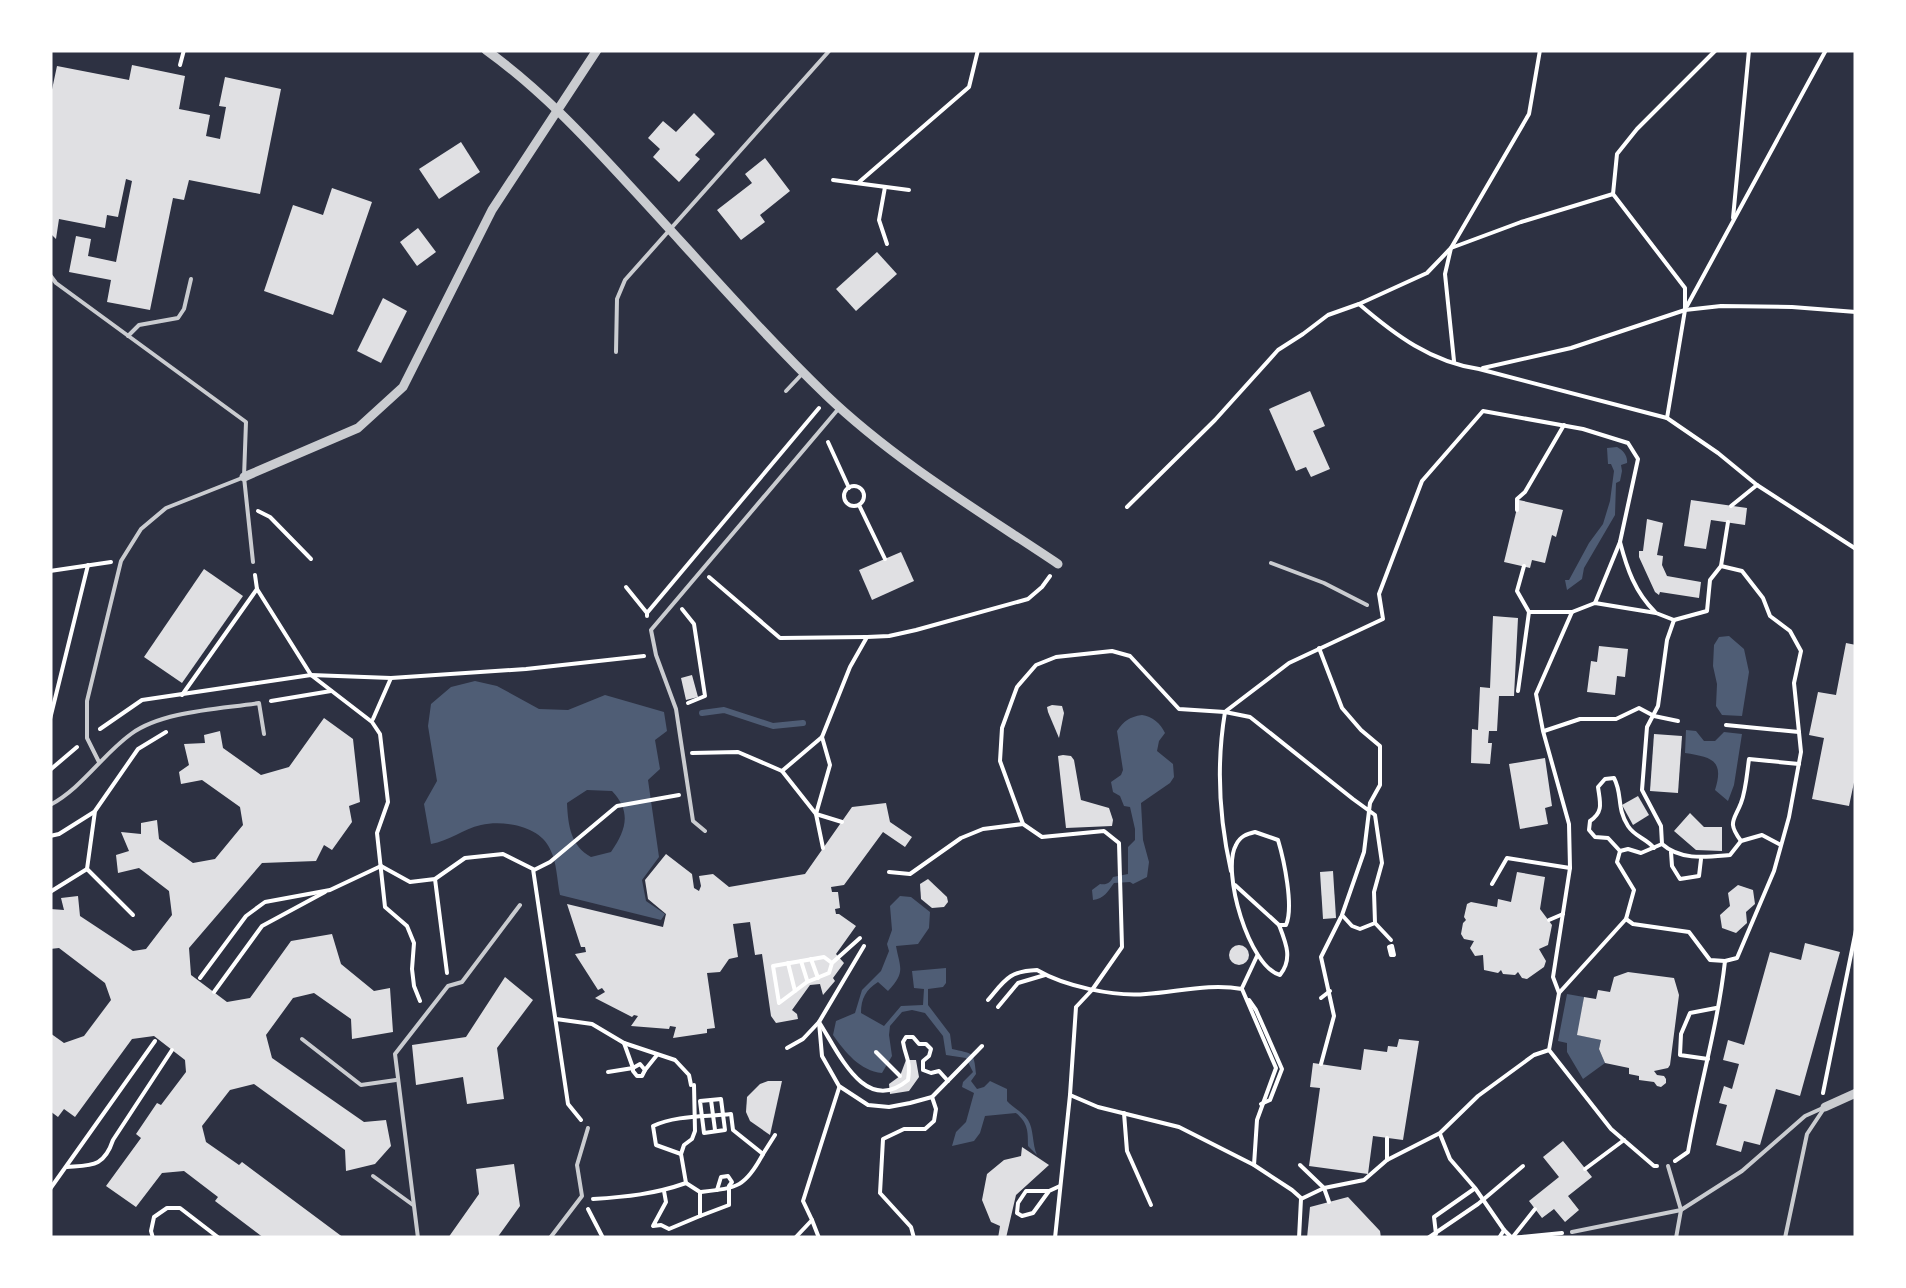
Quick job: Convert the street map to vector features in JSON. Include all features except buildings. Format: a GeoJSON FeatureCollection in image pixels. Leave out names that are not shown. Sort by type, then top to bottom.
{"type":"FeatureCollection","features":[{"type":"Feature","properties":{"kind":"street"},"geometry":{"type":"LineString","coordinates":[[486,50],[558,109],[804,372],[868,433],[1058,564]]}},
{"type":"Feature","properties":{"kind":"street"},"geometry":{"type":"LineString","coordinates":[[244,477],[358,428],[404,387],[492,210],[597,50]]}},
{"type":"Feature","properties":{"kind":"street"},"geometry":{"type":"LineString","coordinates":[[1825,1107],[1856,1093]]}},
{"type":"Feature","properties":{"kind":"lane"},"geometry":{"type":"LineString","coordinates":[[616,352],[617,299],[624,280],[830,50]]}},
{"type":"Feature","properties":{"kind":"lane"},"geometry":{"type":"LineString","coordinates":[[50,275],[246,422],[244,477],[254,562]]}},
{"type":"Feature","properties":{"kind":"lane"},"geometry":{"type":"LineString","coordinates":[[128,336],[139,325],[178,318],[184,309],[190,279]]}},
{"type":"Feature","properties":{"kind":"lane"},"geometry":{"type":"LineString","coordinates":[[786,392],[804,372]]}},
{"type":"Feature","properties":{"kind":"lane"},"geometry":{"type":"LineString","coordinates":[[705,831],[693,821],[676,709],[651,630],[840,407]]}},
{"type":"Feature","properties":{"kind":"lane"},"geometry":{"type":"LineString","coordinates":[[99,762],[87,738],[86,701],[121,560],[141,529],[166,508],[244,477]]}},
{"type":"Feature","properties":{"kind":"lane"},"geometry":{"type":"LineString","coordinates":[[1271,562],[1367,605]]}},
{"type":"Feature","properties":{"kind":"lane"},"geometry":{"type":"LineString","coordinates":[[50,805],[67,796],[134,732],[157,721],[259,703],[264,734]]}},
{"type":"Feature","properties":{"kind":"lane"},"geometry":{"type":"LineString","coordinates":[[418,1238],[396,1054],[448,986],[462,982],[520,905]]}},
{"type":"Feature","properties":{"kind":"lane"},"geometry":{"type":"LineString","coordinates":[[302,1039],[362,1085],[398,1080]]}},
{"type":"Feature","properties":{"kind":"lane"},"geometry":{"type":"LineString","coordinates":[[1572,1232],[1681,1210],[1742,1172],[1805,1116],[1825,1107]]}},
{"type":"Feature","properties":{"kind":"lane"},"geometry":{"type":"LineString","coordinates":[[1785,1238],[1808,1134],[1825,1107]]}},
{"type":"Feature","properties":{"kind":"lane"},"geometry":{"type":"LineString","coordinates":[[550,1238],[582,1196],[578,1165],[588,1128]]}},
{"type":"Feature","properties":{"kind":"lane"},"geometry":{"type":"LineString","coordinates":[[1668,1166],[1681,1210],[1676,1238]]}},
{"type":"Feature","properties":{"kind":"lane"},"geometry":{"type":"LineString","coordinates":[[374,1176],[413,1205]]}},
{"type":"Feature","properties":{"kind":"path"},"geometry":{"type":"LineString","coordinates":[[180,65],[184,50]]}},
{"type":"Feature","properties":{"kind":"path"},"geometry":{"type":"LineString","coordinates":[[858,183],[968,87],[978,50]]}},
{"type":"Feature","properties":{"kind":"path"},"geometry":{"type":"LineString","coordinates":[[1454,363],[1444,274],[1451,248],[1528,114],[1540,50]]}},
{"type":"Feature","properties":{"kind":"path"},"geometry":{"type":"LineString","coordinates":[[1667,418],[1685,310],[1685,288],[1613,194],[1617,154],[1716,50]]}},
{"type":"Feature","properties":{"kind":"path"},"geometry":{"type":"LineString","coordinates":[[1732,223],[1749,50]]}},
{"type":"Feature","properties":{"kind":"path"},"geometry":{"type":"LineString","coordinates":[[1685,310],[1826,50]]}},
{"type":"Feature","properties":{"kind":"path"},"geometry":{"type":"LineString","coordinates":[[832,180],[908,190]]}},
{"type":"Feature","properties":{"kind":"path"},"geometry":{"type":"LineString","coordinates":[[884,186],[879,220],[887,244]]}},
{"type":"Feature","properties":{"kind":"path"},"geometry":{"type":"LineString","coordinates":[[1127,507],[1215,420],[1278,350],[1328,315],[1427,272],[1451,248],[1613,194]]}},
{"type":"Feature","properties":{"kind":"path"},"geometry":{"type":"LineString","coordinates":[[1359,304],[1425,354],[1667,418],[1757,485],[1856,548]]}},
{"type":"Feature","properties":{"kind":"path"},"geometry":{"type":"LineString","coordinates":[[1479,369],[1571,348],[1685,310],[1756,306],[1856,312]]}},
{"type":"Feature","properties":{"kind":"path"},"geometry":{"type":"LineString","coordinates":[[676,709],[705,696],[694,624],[666,591],[828,397]]}},
{"type":"Feature","properties":{"kind":"path"},"geometry":{"type":"LineString","coordinates":[[1279,925],[1286,925],[1290,914],[1278,840],[1249,833],[1241,838],[1232,854],[1234,886],[1236,901],[1257,956],[1276,976],[1283,973],[1288,952],[1279,925],[1234,884],[1224,834],[1218,768],[1225,712],[1289,663],[1383,618],[1379,594],[1422,481],[1483,411],[1628,443],[1638,459],[1620,542],[1596,604]]}},
{"type":"Feature","properties":{"kind":"path"},"geometry":{"type":"LineString","coordinates":[[1517,510],[1517,499],[1564,426]]}},
{"type":"Feature","properties":{"kind":"path"},"geometry":{"type":"LineString","coordinates":[[822,428],[849,488]]}},
{"type":"Feature","properties":{"kind":"path"},"geometry":{"type":"LineString","coordinates":[[1731,506],[1757,485]]}},
{"type":"Feature","properties":{"kind":"path"},"geometry":{"type":"LineString","coordinates":[[856,486],[863,492],[864,498],[858,505],[849,505],[844,499],[849,488],[856,486]]}},
{"type":"Feature","properties":{"kind":"path"},"geometry":{"type":"LineString","coordinates":[[858,505],[884,559]]}},
{"type":"Feature","properties":{"kind":"path"},"geometry":{"type":"LineString","coordinates":[[248,510],[270,516],[310,559]]}},
{"type":"Feature","properties":{"kind":"path"},"geometry":{"type":"LineString","coordinates":[[1528,612],[1572,612],[1596,604],[1656,612],[1674,620],[1707,611],[1710,580],[1721,566],[1728,522]]}},
{"type":"Feature","properties":{"kind":"path"},"geometry":{"type":"LineString","coordinates":[[1620,542],[1641,598],[1656,612]]}},
{"type":"Feature","properties":{"kind":"path"},"geometry":{"type":"LineString","coordinates":[[50,571],[121,560]]}},
{"type":"Feature","properties":{"kind":"path"},"geometry":{"type":"LineString","coordinates":[[254,562],[257,589],[310,675],[372,722],[380,734],[388,802],[377,832],[385,906],[407,926],[414,943],[414,986],[426,1015]]}},
{"type":"Feature","properties":{"kind":"path"},"geometry":{"type":"LineString","coordinates":[[50,718],[88,565]]}},
{"type":"Feature","properties":{"kind":"path"},"geometry":{"type":"LineString","coordinates":[[1518,692],[1528,612],[1518,591],[1524,566]]}},
{"type":"Feature","properties":{"kind":"path"},"geometry":{"type":"LineString","coordinates":[[1626,919],[1632,924],[1689,932],[1710,960],[1737,958],[1774,872],[1789,818],[1801,752],[1794,683],[1801,651],[1790,631],[1770,616],[1763,598],[1742,571],[1721,566]]}},
{"type":"Feature","properties":{"kind":"path"},"geometry":{"type":"LineString","coordinates":[[702,570],[780,638],[888,636],[1001,608],[1028,599],[1042,588]]}},
{"type":"Feature","properties":{"kind":"path"},"geometry":{"type":"LineString","coordinates":[[626,587],[646,613]]}},
{"type":"Feature","properties":{"kind":"path"},"geometry":{"type":"LineString","coordinates":[[182,694],[257,589]]}},
{"type":"Feature","properties":{"kind":"path"},"geometry":{"type":"LineString","coordinates":[[1572,612],[1536,694],[1569,824],[1570,868],[1553,978],[1559,994],[1549,1050],[1602,1117],[1654,1166],[1668,1166],[1688,1152],[1721,998],[1725,961]]}},
{"type":"Feature","properties":{"kind":"path"},"geometry":{"type":"LineString","coordinates":[[1674,620],[1667,640],[1658,706],[1648,727],[1642,790],[1661,826],[1662,844],[1671,852],[1701,858],[1730,854],[1741,841],[1762,835],[1781,844]]}},
{"type":"Feature","properties":{"kind":"path"},"geometry":{"type":"LineString","coordinates":[[782,771],[822,736],[850,667],[867,637]]}},
{"type":"Feature","properties":{"kind":"path"},"geometry":{"type":"LineString","coordinates":[[1319,648],[1342,708],[1380,746],[1380,785],[1370,803],[1364,852],[1342,915],[1321,957],[1334,1016],[1321,1064]]}},
{"type":"Feature","properties":{"kind":"path"},"geometry":{"type":"LineString","coordinates":[[1055,1238],[1076,1007],[1122,947],[1122,886],[1119,843],[1104,831],[1042,837],[1023,824],[1000,761],[1002,728],[1017,687],[1036,665],[1056,657],[1112,651],[1130,656],[1179,709],[1250,717],[1375,815],[1382,864],[1374,892],[1374,923],[1392,943]]}},
{"type":"Feature","properties":{"kind":"path"},"geometry":{"type":"LineString","coordinates":[[50,770],[87,738],[142,700],[310,675],[391,678],[656,655]]}},
{"type":"Feature","properties":{"kind":"path"},"geometry":{"type":"LineString","coordinates":[[372,722],[391,678]]}},
{"type":"Feature","properties":{"kind":"path"},"geometry":{"type":"LineString","coordinates":[[259,703],[331,690]]}},
{"type":"Feature","properties":{"kind":"path"},"geometry":{"type":"LineString","coordinates":[[1543,731],[1580,719],[1616,719],[1639,708],[1678,721]]}},
{"type":"Feature","properties":{"kind":"path"},"geometry":{"type":"LineString","coordinates":[[50,836],[95,811],[138,748],[169,730],[184,715]]}},
{"type":"Feature","properties":{"kind":"path"},"geometry":{"type":"LineString","coordinates":[[1726,725],[1799,732]]}},
{"type":"Feature","properties":{"kind":"path"},"geometry":{"type":"LineString","coordinates":[[816,814],[830,765],[822,736]]}},
{"type":"Feature","properties":{"kind":"path"},"geometry":{"type":"LineString","coordinates":[[683,755],[738,752],[782,771],[816,814],[823,848]]}},
{"type":"Feature","properties":{"kind":"path"},"geometry":{"type":"LineString","coordinates":[[1741,841],[1733,830],[1733,815],[1741,804],[1749,759],[1799,764]]}},
{"type":"Feature","properties":{"kind":"path"},"geometry":{"type":"LineString","coordinates":[[1620,850],[1608,838],[1595,837],[1590,830],[1590,821],[1601,808],[1598,788],[1605,780],[1614,778],[1620,788],[1618,807],[1631,832],[1654,848]]}},
{"type":"Feature","properties":{"kind":"path"},"geometry":{"type":"LineString","coordinates":[[534,870],[550,862],[617,806],[688,794]]}},
{"type":"Feature","properties":{"kind":"path"},"geometry":{"type":"LineString","coordinates":[[87,870],[95,811]]}},
{"type":"Feature","properties":{"kind":"path"},"geometry":{"type":"LineString","coordinates":[[816,814],[842,822]]}},
{"type":"Feature","properties":{"kind":"path"},"geometry":{"type":"LineString","coordinates":[[889,872],[910,874],[961,838],[984,829],[1023,824]]}},
{"type":"Feature","properties":{"kind":"path"},"geometry":{"type":"LineString","coordinates":[[1620,850],[1641,853],[1662,844]]}},
{"type":"Feature","properties":{"kind":"path"},"geometry":{"type":"LineString","coordinates":[[1559,994],[1626,919],[1634,890],[1618,862],[1620,850]]}},
{"type":"Feature","properties":{"kind":"path"},"geometry":{"type":"LineString","coordinates":[[1671,852],[1672,866],[1680,878],[1699,876],[1701,858]]}},
{"type":"Feature","properties":{"kind":"path"},"geometry":{"type":"LineString","coordinates":[[381,866],[410,882],[435,879],[465,858],[503,854],[534,870]]}},
{"type":"Feature","properties":{"kind":"path"},"geometry":{"type":"LineString","coordinates":[[1492,884],[1507,858],[1570,868]]}},
{"type":"Feature","properties":{"kind":"path"},"geometry":{"type":"LineString","coordinates":[[214,992],[262,926],[381,866]]}},
{"type":"Feature","properties":{"kind":"path"},"geometry":{"type":"LineString","coordinates":[[50,892],[87,870]]}},
{"type":"Feature","properties":{"kind":"path"},"geometry":{"type":"LineString","coordinates":[[87,870],[132,914]]}},
{"type":"Feature","properties":{"kind":"path"},"geometry":{"type":"LineString","coordinates":[[534,870],[568,1104],[588,1128]]}},
{"type":"Feature","properties":{"kind":"path"},"geometry":{"type":"LineString","coordinates":[[435,879],[448,986]]}},
{"type":"Feature","properties":{"kind":"path"},"geometry":{"type":"LineString","coordinates":[[520,905],[536,883]]}},
{"type":"Feature","properties":{"kind":"path"},"geometry":{"type":"LineString","coordinates":[[200,978],[246,916],[265,902],[330,890]]}},
{"type":"Feature","properties":{"kind":"path"},"geometry":{"type":"LineString","coordinates":[[1374,902],[1384,900]]}},
{"type":"Feature","properties":{"kind":"path"},"geometry":{"type":"LineString","coordinates":[[1549,920],[1564,914]]}},
{"type":"Feature","properties":{"kind":"path"},"geometry":{"type":"LineString","coordinates":[[1342,915],[1355,928],[1374,923]]}},
{"type":"Feature","properties":{"kind":"path"},"geometry":{"type":"LineString","coordinates":[[1825,1107],[1824,1088],[1856,930]]}},
{"type":"Feature","properties":{"kind":"path"},"geometry":{"type":"LineString","coordinates":[[832,963],[824,957],[773,966],[779,1003],[807,982],[829,973],[832,963],[860,938]]}},
{"type":"Feature","properties":{"kind":"path"},"geometry":{"type":"LineString","coordinates":[[786,1048],[803,1039],[819,1022],[864,946]]}},
{"type":"Feature","properties":{"kind":"path"},"geometry":{"type":"LineString","coordinates":[[1242,989],[1257,956]]}},
{"type":"Feature","properties":{"kind":"path"},"geometry":{"type":"LineString","coordinates":[[811,959],[818,978]]}},
{"type":"Feature","properties":{"kind":"path"},"geometry":{"type":"LineString","coordinates":[[801,961],[807,982]]}},
{"type":"Feature","properties":{"kind":"path"},"geometry":{"type":"LineString","coordinates":[[788,963],[795,991]]}},
{"type":"Feature","properties":{"kind":"path"},"geometry":{"type":"LineString","coordinates":[[988,1000],[1008,976],[1037,970],[1092,990],[1142,995],[1197,988],[1242,989]]}},
{"type":"Feature","properties":{"kind":"path"},"geometry":{"type":"LineString","coordinates":[[998,1006],[1018,983],[1045,975]]}},
{"type":"Feature","properties":{"kind":"path"},"geometry":{"type":"LineString","coordinates":[[1242,989],[1276,1068],[1257,1120],[1254,1165]]}},
{"type":"Feature","properties":{"kind":"path"},"geometry":{"type":"LineString","coordinates":[[1321,998],[1330,991]]}},
{"type":"Feature","properties":{"kind":"path"},"geometry":{"type":"LineString","coordinates":[[1708,1059],[1680,1056],[1678,1033],[1690,1013],[1716,1008]]}},
{"type":"Feature","properties":{"kind":"path"},"geometry":{"type":"LineString","coordinates":[[556,1019],[592,1024],[624,1043],[675,1060],[693,1085],[699,1118],[704,1132],[724,1130],[720,1099],[700,1101],[699,1118],[692,1139],[681,1154],[686,1183],[700,1192],[743,1184],[775,1136]]}},
{"type":"Feature","properties":{"kind":"path"},"geometry":{"type":"LineString","coordinates":[[819,1022],[858,1081],[875,1091],[890,1092],[908,1080],[910,1060],[903,1042],[906,1037],[931,1049],[922,1070],[931,1074],[940,1070],[949,1082]]}},
{"type":"Feature","properties":{"kind":"path"},"geometry":{"type":"LineString","coordinates":[[819,1022],[822,1056],[839,1086],[868,1105],[890,1107],[932,1097],[982,1046]]}},
{"type":"Feature","properties":{"kind":"path"},"geometry":{"type":"LineString","coordinates":[[50,1189],[155,1041]]}},
{"type":"Feature","properties":{"kind":"path"},"geometry":{"type":"LineString","coordinates":[[624,1043],[633,1068]]}},
{"type":"Feature","properties":{"kind":"path"},"geometry":{"type":"LineString","coordinates":[[67,1167],[94,1165],[108,1156],[112,1140],[172,1050]]}},
{"type":"Feature","properties":{"kind":"path"},"geometry":{"type":"LineString","coordinates":[[1301,1199],[1324,1188],[1364,1180],[1388,1160],[1440,1132],[1478,1096],[1534,1055],[1549,1050]]}},
{"type":"Feature","properties":{"kind":"path"},"geometry":{"type":"LineString","coordinates":[[876,1052],[900,1076]]}},
{"type":"Feature","properties":{"kind":"path"},"geometry":{"type":"LineString","coordinates":[[608,1072],[640,1064],[645,1070],[656,1055]]}},
{"type":"Feature","properties":{"kind":"path"},"geometry":{"type":"LineString","coordinates":[[819,1238],[803,1201],[839,1086]]}},
{"type":"Feature","properties":{"kind":"path"},"geometry":{"type":"LineString","coordinates":[[1070,1095],[1098,1107],[1179,1128],[1254,1165],[1301,1199],[1298,1238]]}},
{"type":"Feature","properties":{"kind":"path"},"geometry":{"type":"LineString","coordinates":[[914,1238],[912,1227],[880,1192],[884,1139],[904,1130],[925,1129],[934,1121],[936,1108],[932,1097]]}},
{"type":"Feature","properties":{"kind":"path"},"geometry":{"type":"LineString","coordinates":[[711,1100],[715,1131]]}},
{"type":"Feature","properties":{"kind":"path"},"geometry":{"type":"LineString","coordinates":[[1124,1113],[1126,1151],[1151,1205]]}},
{"type":"Feature","properties":{"kind":"path"},"geometry":{"type":"LineString","coordinates":[[681,1154],[656,1145],[653,1126],[730,1114],[733,1130],[763,1154]]}},
{"type":"Feature","properties":{"kind":"path"},"geometry":{"type":"LineString","coordinates":[[1593,1124],[1602,1117]]}},
{"type":"Feature","properties":{"kind":"path"},"geometry":{"type":"LineString","coordinates":[[1440,1132],[1450,1159],[1512,1238]]}},
{"type":"Feature","properties":{"kind":"path"},"geometry":{"type":"LineString","coordinates":[[1387,1138],[1388,1160]]}},
{"type":"Feature","properties":{"kind":"path"},"geometry":{"type":"LineString","coordinates":[[1586,1169],[1624,1140]]}},
{"type":"Feature","properties":{"kind":"path"},"geometry":{"type":"LineString","coordinates":[[1300,1165],[1324,1188],[1329,1202]]}},
{"type":"Feature","properties":{"kind":"path"},"geometry":{"type":"LineString","coordinates":[[1428,1238],[1478,1204],[1523,1166]]}},
{"type":"Feature","properties":{"kind":"path"},"geometry":{"type":"LineString","coordinates":[[664,1191],[666,1202],[653,1226],[669,1228],[729,1205],[731,1178],[724,1175],[717,1190]]}},
{"type":"Feature","properties":{"kind":"path"},"geometry":{"type":"LineString","coordinates":[[603,1238],[584,1200],[628,1198],[686,1183]]}},
{"type":"Feature","properties":{"kind":"path"},"geometry":{"type":"LineString","coordinates":[[1049,1191],[1033,1213],[1017,1213],[1018,1202],[1026,1191],[1049,1191],[1061,1186]]}},
{"type":"Feature","properties":{"kind":"path"},"geometry":{"type":"LineString","coordinates":[[1436,1234],[1434,1217],[1475,1188]]}},
{"type":"Feature","properties":{"kind":"path"},"geometry":{"type":"LineString","coordinates":[[700,1192],[700,1216]]}},
{"type":"Feature","properties":{"kind":"path"},"geometry":{"type":"LineString","coordinates":[[153,1238],[154,1217],[167,1208],[180,1208],[219,1238]]}},
{"type":"Feature","properties":{"kind":"path"},"geometry":{"type":"LineString","coordinates":[[1512,1238],[1535,1209]]}},
{"type":"Feature","properties":{"kind":"path"},"geometry":{"type":"LineString","coordinates":[[795,1238],[812,1220]]}},
{"type":"Feature","properties":{"kind":"path"},"geometry":{"type":"LineString","coordinates":[[1499,1238],[1504,1230]]}},
{"type":"Feature","properties":{"kind":"path"},"geometry":{"type":"LineString","coordinates":[[1512,1238],[1572,1232]]}},
{"type":"Feature","properties":{"kind":"water"},"geometry":{"type":"Polygon","coordinates":[[[1617,447],[1625,454],[1627,463],[1621,465],[1620,481],[1616,483],[1615,515],[1584,568],[1582,579],[1567,590],[1565,580],[1569,580],[1603,524],[1614,471],[1608,464],[1607,448],[1617,447]]]}},
{"type":"Feature","properties":{"kind":"water"},"geometry":{"type":"Polygon","coordinates":[[[1729,636],[1744,649],[1749,672],[1742,716],[1722,715],[1716,706],[1714,645],[1719,637],[1729,636]]]}},
{"type":"Feature","properties":{"kind":"water"},"geometry":{"type":"Polygon","coordinates":[[[475,681],[497,686],[539,709],[568,710],[605,695],[664,712],[667,731],[655,740],[660,769],[648,780],[659,857],[642,880],[646,901],[665,914],[661,920],[560,895],[550,849],[538,835],[520,826],[481,825],[431,844],[424,804],[437,781],[428,726],[431,704],[451,687],[475,681]],[[587,790],[567,803],[572,834],[591,857],[611,852],[623,829],[622,806],[612,791],[587,790]]]}},
{"type":"Feature","properties":{"kind":"water"},"geometry":{"type":"Polygon","coordinates":[[[1142,715],[1156,721],[1165,733],[1157,751],[1173,764],[1174,777],[1141,803],[1149,862],[1147,877],[1133,884],[1114,883],[1103,896],[1093,900],[1092,890],[1100,884],[1128,874],[1128,847],[1135,840],[1135,829],[1130,807],[1124,806],[1120,796],[1113,792],[1111,782],[1123,770],[1117,731],[1127,720],[1142,715]]]}},
{"type":"Feature","properties":{"kind":"water"},"geometry":{"type":"Polygon","coordinates":[[[1686,730],[1696,731],[1704,741],[1715,741],[1724,732],[1742,734],[1728,801],[1715,790],[1718,772],[1713,761],[1685,753],[1686,730]]]}},
{"type":"Feature","properties":{"kind":"water"},"geometry":{"type":"Polygon","coordinates":[[[900,896],[911,897],[930,912],[929,928],[918,944],[896,946],[900,970],[897,979],[888,991],[878,982],[870,988],[861,1013],[884,1026],[901,1006],[923,1005],[924,989],[914,988],[912,971],[946,968],[943,987],[928,989],[928,1005],[950,1034],[952,1049],[973,1057],[976,1074],[971,1081],[977,1089],[990,1081],[1007,1089],[1007,1101],[1030,1124],[1037,1155],[1028,1146],[1026,1128],[1016,1113],[985,1116],[974,1141],[952,1146],[956,1132],[966,1122],[974,1093],[962,1087],[973,1072],[966,1058],[946,1055],[943,1036],[925,1013],[902,1012],[890,1026],[892,1056],[882,1073],[860,1065],[833,1035],[836,1021],[855,1013],[862,990],[881,971],[892,930],[890,906],[900,896]]]}},
{"type":"Feature","properties":{"kind":"water"},"geometry":{"type":"Polygon","coordinates":[[[1567,994],[1584,997],[1578,1035],[1601,1040],[1599,1049],[1605,1063],[1583,1079],[1567,1052],[1567,1043],[1558,1041],[1567,994]]]}},
{"type":"Feature","properties":{"kind":"waterway"},"geometry":{"type":"LineString","coordinates":[[702,713],[724,710],[773,726],[803,723]]}}]}
